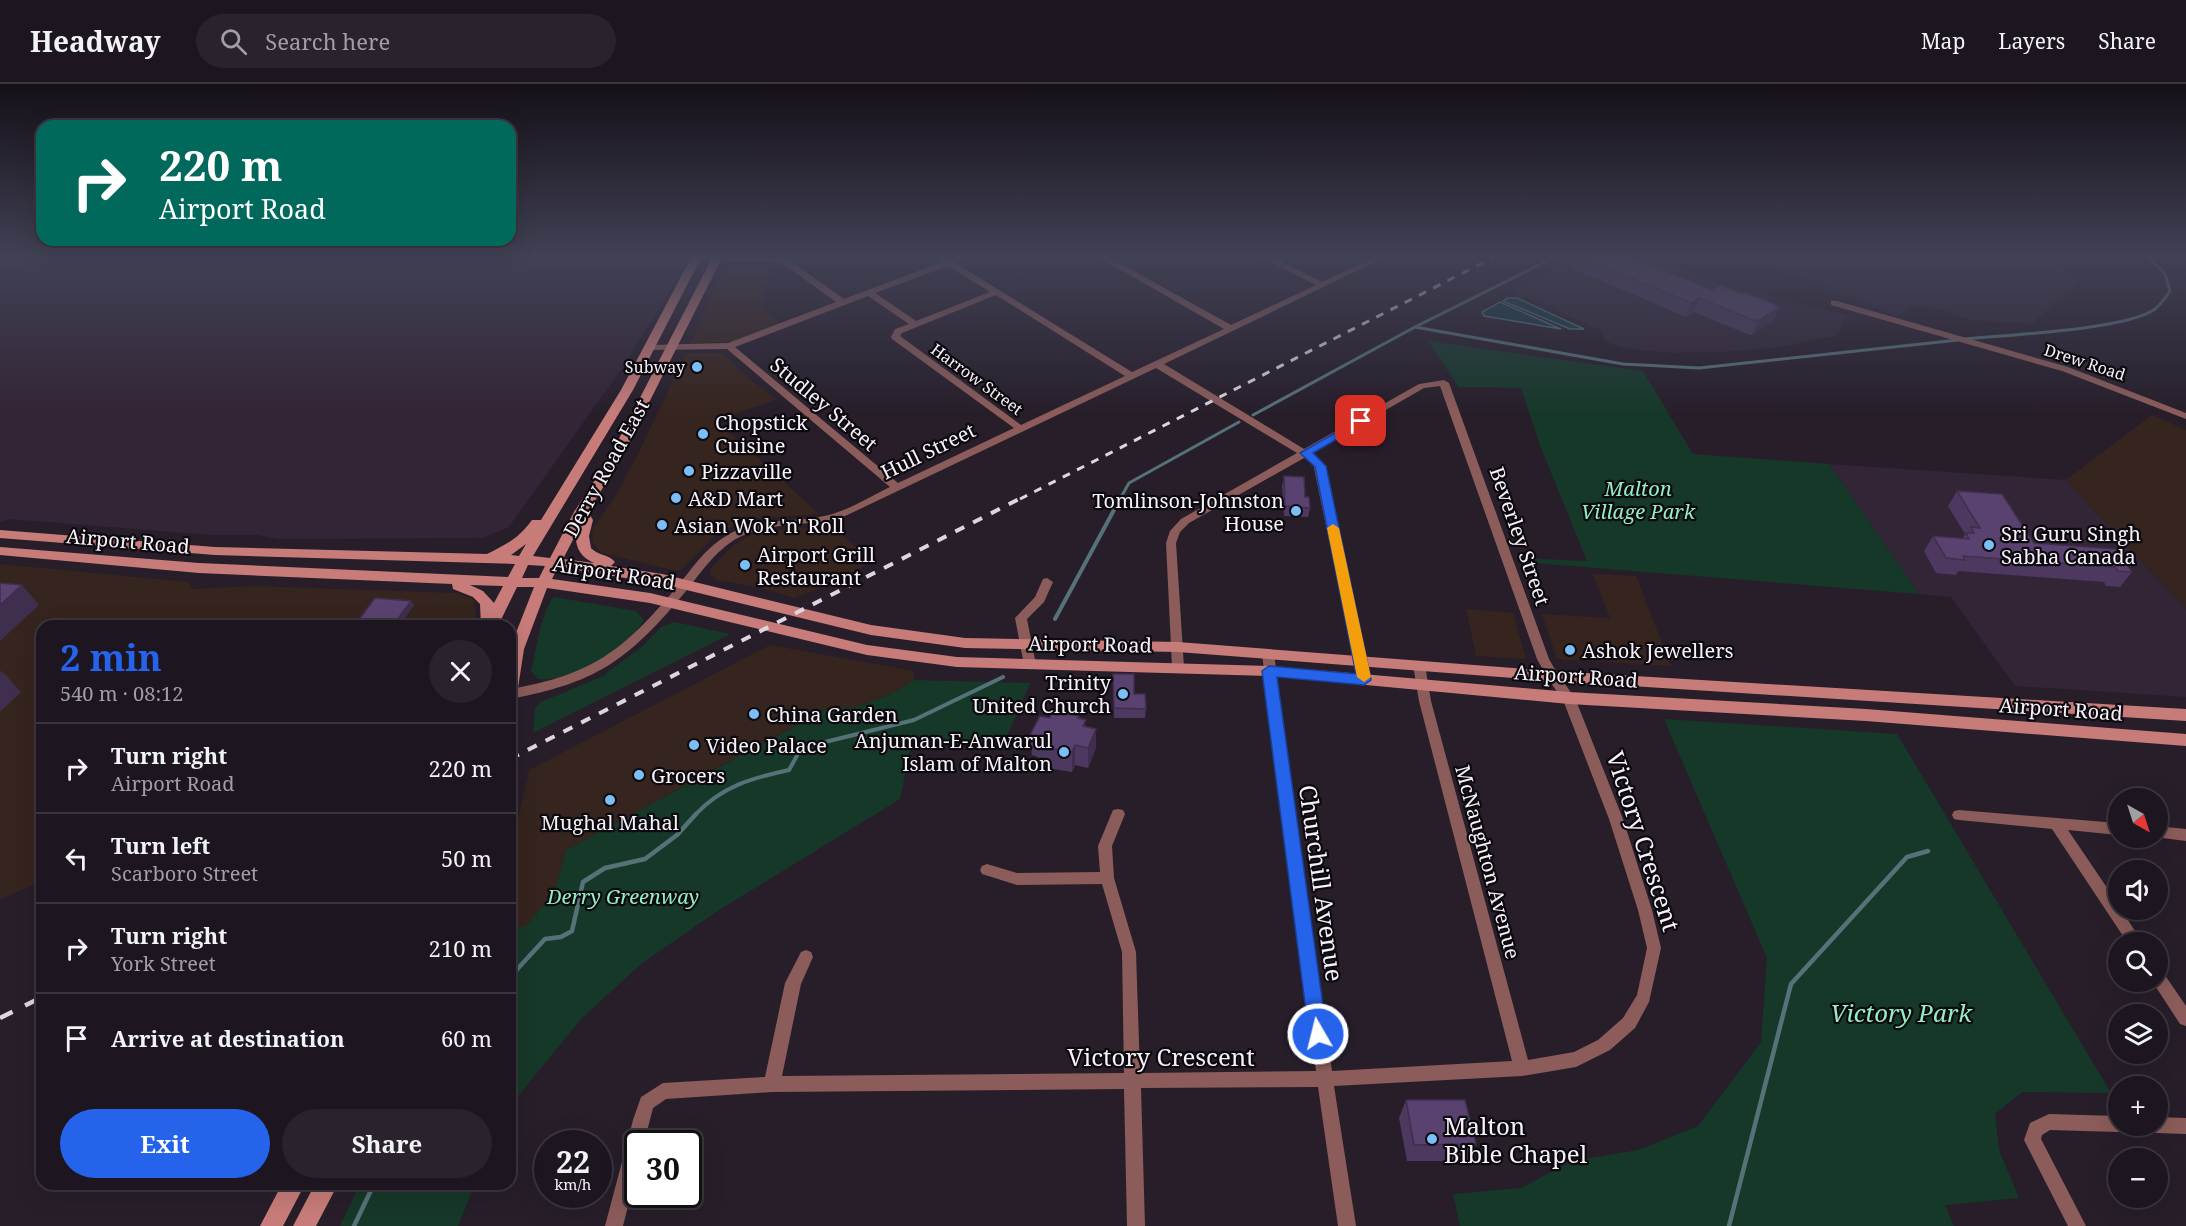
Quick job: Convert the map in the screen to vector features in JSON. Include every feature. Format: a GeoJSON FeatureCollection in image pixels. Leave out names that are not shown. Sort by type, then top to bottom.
{"type":"FeatureCollection","features":[{"type":"Feature","properties":{"kind":"main road","name":"Derry Road East"},"geometry":{"type":"LineString","coordinates":[[491,620],[524,560],[627,390],[670,307]]}},
{"type":"Feature","properties":{"kind":"main road","name":"Derry Road East"},"geometry":{"type":"LineString","coordinates":[[516,662],[523,631],[543,583],[581,512],[615,458],[693,307]]}},
{"type":"Feature","properties":{"kind":"main road"},"geometry":{"type":"LineString","coordinates":[[408,557],[414,554],[497,556],[503,554],[531,531],[548,505],[562,498]]}},
{"type":"Feature","properties":{"kind":"main road"},"geometry":{"type":"LineString","coordinates":[[581,512],[586,520],[580,538],[584,549],[592,557],[621,567],[622,570]]}},
{"type":"Feature","properties":{"kind":"main road","name":"Airport Road"},"geometry":{"type":"LineString","coordinates":[[0,534],[215,551],[554,562],[622,570],[871,630],[965,643],[1178,647],[1552,676],[2186,715]]}},
{"type":"Feature","properties":{"kind":"main road","name":"Airport Road"},"geometry":{"type":"LineString","coordinates":[[0,551],[188,568],[543,583],[624,592],[877,652],[957,662],[1269,671],[1422,687],[1866,715],[2186,740]]}},
{"type":"Feature","properties":{"kind":"main road"},"geometry":{"type":"LineString","coordinates":[[394,578],[403,584],[459,586],[478,592],[485,599],[489,620]]}},
{"type":"Feature","properties":{"kind":"main road"},"geometry":{"type":"LineString","coordinates":[[1849,693],[1866,715]]}},
{"type":"Feature","properties":{"kind":"main road"},"geometry":{"type":"LineString","coordinates":[[2004,703],[2019,727]]}},
{"type":"Feature","properties":{"kind":"main road"},"geometry":{"type":"LineString","coordinates":[[271,1226],[291,1190]]}},
{"type":"Feature","properties":{"kind":"main road"},"geometry":{"type":"LineString","coordinates":[[304,1226],[324,1190]]}},
{"type":"Feature","properties":{"kind":"street"},"geometry":{"type":"LineString","coordinates":[[649,348],[729,346],[832,307]]}},
{"type":"Feature","properties":{"kind":"street","name":"Harrow Street"},"geometry":{"type":"LineString","coordinates":[[890,307],[915,324]]}},
{"type":"Feature","properties":{"kind":"street"},"geometry":{"type":"LineString","coordinates":[[915,324],[958,307]]}},
{"type":"Feature","properties":{"kind":"street"},"geometry":{"type":"LineString","coordinates":[[1022,307],[1132,376]]}},
{"type":"Feature","properties":{"kind":"street"},"geometry":{"type":"LineString","coordinates":[[1192,307],[1231,329]]}},
{"type":"Feature","properties":{"kind":"street","name":"Hull Street"},"geometry":{"type":"LineString","coordinates":[[516,693],[560,684],[605,664],[633,644],[715,551],[738,534],[770,524],[833,518],[1276,307]]}},
{"type":"Feature","properties":{"kind":"street","name":"Drew Road"},"geometry":{"type":"LineString","coordinates":[[1848,307],[2065,369],[2186,416]]}},
{"type":"Feature","properties":{"kind":"street","name":"Harrow Street"},"geometry":{"type":"LineString","coordinates":[[915,324],[895,334],[897,340],[1021,429]]}},
{"type":"Feature","properties":{"kind":"street","name":"Studley Street"},"geometry":{"type":"LineString","coordinates":[[729,346],[898,488]]}},
{"type":"Feature","properties":{"kind":"street"},"geometry":{"type":"LineString","coordinates":[[1157,364],[1306,453],[1321,466],[1364,680]]}},
{"type":"Feature","properties":{"kind":"street","name":"Beverley Street"},"geometry":{"type":"LineString","coordinates":[[1306,453],[1422,386],[1444,383],[1543,659],[1552,676],[1569,698]]}},
{"type":"Feature","properties":{"kind":"street"},"geometry":{"type":"LineString","coordinates":[[1178,667],[1171,543],[1177,529],[1185,521],[1306,453]]}},
{"type":"Feature","properties":{"kind":"street"},"geometry":{"type":"LineString","coordinates":[[1030,664],[1021,618],[1040,599],[1047,582]]}},
{"type":"Feature","properties":{"kind":"street","name":"Churchill Avenue"},"geometry":{"type":"LineString","coordinates":[[1268,654],[1347,1226]]}},
{"type":"Feature","properties":{"kind":"street","name":"McNaughton Avenue"},"geometry":{"type":"LineString","coordinates":[[1419,665],[1422,687],[1522,1068]]}},
{"type":"Feature","properties":{"kind":"street","name":"Victory Crescent"},"geometry":{"type":"LineString","coordinates":[[614,1226],[647,1103],[663,1091],[772,1084],[1325,1079],[1522,1068],[1576,1059],[1604,1045],[1629,1023],[1644,997],[1654,948],[1646,910],[1616,819],[1569,698]]}},
{"type":"Feature","properties":{"kind":"street"},"geometry":{"type":"LineString","coordinates":[[1118,814],[1106,846],[1107,878],[1129,952],[1136,1226]]}},
{"type":"Feature","properties":{"kind":"street"},"geometry":{"type":"LineString","coordinates":[[1959,814],[2108,828]]}},
{"type":"Feature","properties":{"kind":"street"},"geometry":{"type":"LineString","coordinates":[[2056,823],[2128,932]]}},
{"type":"Feature","properties":{"kind":"street"},"geometry":{"type":"LineString","coordinates":[[2168,833],[2186,835]]}},
{"type":"Feature","properties":{"kind":"street"},"geometry":{"type":"LineString","coordinates":[[987,870],[1017,879],[1107,878]]}},
{"type":"Feature","properties":{"kind":"street"},"geometry":{"type":"LineString","coordinates":[[772,1084],[793,983],[806,957]]}},
{"type":"Feature","properties":{"kind":"street"},"geometry":{"type":"LineString","coordinates":[[2168,992],[2186,1019]]}},
{"type":"Feature","properties":{"kind":"street"},"geometry":{"type":"LineString","coordinates":[[2077,1226],[2032,1140],[2036,1129],[2049,1122],[2108,1124]]}},
{"type":"Feature","properties":{"kind":"street"},"geometry":{"type":"LineString","coordinates":[[2168,1125],[2186,1126]]}},
{"type":"Feature","properties":{"kind":"shaded area"},"geometry":{"type":"Polygon","coordinates":[[[0,307],[660,307],[625,364],[509,527],[482,538],[278,539],[257,535],[211,535],[9,519],[0,522],[0,307]]]}},
{"type":"Feature","properties":{"kind":"shaded area"},"geometry":{"type":"Polygon","coordinates":[[[707,307],[761,307],[781,323],[732,341],[690,344],[707,307]]]}},
{"type":"Feature","properties":{"kind":"shaded area"},"geometry":{"type":"Polygon","coordinates":[[[1549,307],[1814,307],[1854,317],[1844,319],[1838,335],[1782,347],[1721,352],[1671,353],[1623,348],[1605,341],[1600,330],[1549,307]]]}},
{"type":"Feature","properties":{"kind":"shaded area"},"geometry":{"type":"Polygon","coordinates":[[[1875,307],[1909,307],[1896,316],[1875,307]]]}},
{"type":"Feature","properties":{"kind":"shaded area"},"geometry":{"type":"Polygon","coordinates":[[[1921,307],[2051,307],[2032,324],[1970,320],[1943,310],[1921,307]]]}},
{"type":"Feature","properties":{"kind":"shaded area"},"geometry":{"type":"Polygon","coordinates":[[[686,353],[722,353],[747,377],[777,399],[718,421],[819,514],[749,519],[717,534],[681,570],[672,570],[602,553],[593,544],[592,535],[593,528],[614,498],[639,452],[686,353]]]}},
{"type":"Feature","properties":{"kind":"shaded area"},"geometry":{"type":"Polygon","coordinates":[[[2152,415],[2186,430],[2186,609],[2066,480],[2152,415]]]}},
{"type":"Feature","properties":{"kind":"shaded area"},"geometry":{"type":"Polygon","coordinates":[[[1829,464],[2066,480],[2186,609],[2186,697],[2015,686],[1951,597],[1919,594],[1829,464]]]}},
{"type":"Feature","properties":{"kind":"shaded area"},"geometry":{"type":"Polygon","coordinates":[[[831,525],[871,560],[848,578],[794,598],[770,590],[717,580],[710,574],[711,568],[731,547],[751,535],[768,531],[831,525]]]}},
{"type":"Feature","properties":{"kind":"shaded area"},"geometry":{"type":"Polygon","coordinates":[[[0,564],[188,582],[193,589],[254,586],[458,593],[474,600],[476,615],[474,620],[36,620],[36,884],[0,899],[0,564]]]}},
{"type":"Feature","properties":{"kind":"shaded area"},"geometry":{"type":"Polygon","coordinates":[[[1593,574],[1636,576],[1671,666],[1557,659],[1542,614],[1610,618],[1593,574]]]}},
{"type":"Feature","properties":{"kind":"shaded area"},"geometry":{"type":"Polygon","coordinates":[[[1466,609],[1513,613],[1526,659],[1476,656],[1466,609]]]}},
{"type":"Feature","properties":{"kind":"shaded area"},"geometry":{"type":"Polygon","coordinates":[[[770,645],[914,671],[914,680],[889,695],[853,708],[831,706],[566,850],[555,890],[527,925],[516,928],[516,827],[529,770],[770,645]]]}},
{"type":"Feature","properties":{"kind":"green space","name":"Malton Village Park"},"geometry":{"type":"Polygon","coordinates":[[[1428,341],[1643,371],[1693,454],[1829,464],[1919,594],[1520,562],[1519,558],[1587,561],[1541,448],[1521,388],[1459,387],[1428,341]]]}},
{"type":"Feature","properties":{"kind":"green space"},"geometry":{"type":"Polygon","coordinates":[[[554,597],[636,611],[644,620],[625,642],[597,661],[566,675],[551,679],[538,679],[531,671],[542,622],[554,597]]]}},
{"type":"Feature","properties":{"kind":"green space"},"geometry":{"type":"Polygon","coordinates":[[[674,622],[730,634],[533,733],[535,708],[541,702],[606,675],[643,646],[661,627],[674,622]]]}},
{"type":"Feature","properties":{"kind":"green space","name":"Derry Greenway"},"geometry":{"type":"Polygon","coordinates":[[[914,680],[1030,683],[1004,742],[911,746],[900,799],[719,910],[641,964],[581,1019],[516,1099],[516,928],[527,925],[555,890],[566,850],[832,706],[853,708],[889,695],[914,680]]]}},
{"type":"Feature","properties":{"kind":"green space","name":"Victory Park"},"geometry":{"type":"Polygon","coordinates":[[[1664,719],[1897,734],[2108,1088],[2108,1093],[2022,1092],[1995,1114],[1999,1150],[2019,1198],[1945,1205],[1954,1226],[1460,1226],[1453,1194],[1521,1188],[1572,1161],[1638,1150],[1698,1126],[1761,1042],[1767,958],[1664,719]]]}},
{"type":"Feature","properties":{"kind":"green space"},"geometry":{"type":"Polygon","coordinates":[[[357,1190],[473,1190],[458,1226],[340,1226],[357,1190]]]}},
{"type":"Feature","properties":{"kind":"water"},"geometry":{"type":"Polygon","coordinates":[[[1490,307],[1512,307],[1561,329],[1484,316],[1482,312],[1490,307]]]}},
{"type":"Feature","properties":{"kind":"water"},"geometry":{"type":"Polygon","coordinates":[[[1518,307],[1537,307],[1584,329],[1570,329],[1518,307]]]}},
{"type":"Feature","properties":{"kind":"building"},"geometry":{"type":"Polygon","coordinates":[[[1722,307],[1779,307],[1758,321],[1722,307]]]}},
{"type":"Feature","properties":{"kind":"building"},"geometry":{"type":"Polygon","coordinates":[[[1284,476],[1304,477],[1305,497],[1309,497],[1310,508],[1285,506],[1284,476]]]}},
{"type":"Feature","properties":{"kind":"building"},"geometry":{"type":"Polygon","coordinates":[[[1957,491],[2002,494],[2034,543],[2116,549],[2132,572],[2118,571],[2115,567],[1963,556],[1965,560],[1946,558],[1933,536],[1969,539],[1966,533],[1974,533],[1971,527],[1980,528],[1957,491]]]}},
{"type":"Feature","properties":{"kind":"building"},"geometry":{"type":"Polygon","coordinates":[[[0,583],[22,585],[0,605],[0,583]]]}},
{"type":"Feature","properties":{"kind":"building"},"geometry":{"type":"Polygon","coordinates":[[[375,598],[411,601],[397,620],[358,620],[375,598]]]}},
{"type":"Feature","properties":{"kind":"building","name":"Trinity United Church"},"geometry":{"type":"Polygon","coordinates":[[[1113,674],[1134,674],[1134,694],[1145,694],[1146,709],[1114,708],[1113,674]]]}},
{"type":"Feature","properties":{"kind":"building"},"geometry":{"type":"Polygon","coordinates":[[[1052,712],[1079,716],[1078,718],[1086,720],[1083,726],[1096,729],[1088,748],[1075,745],[1072,752],[1046,748],[1047,746],[1038,744],[1040,738],[1030,735],[1040,716],[1050,718],[1052,712]]]}},
{"type":"Feature","properties":{"kind":"building"},"geometry":{"type":"Polygon","coordinates":[[[1406,1100],[1465,1100],[1476,1144],[1414,1145],[1406,1100]]]}},
{"type":"Feature","properties":{"kind":"waterway"},"geometry":{"type":"LineString","coordinates":[[1415,327],[1454,307]]}},
{"type":"Feature","properties":{"kind":"waterway"},"geometry":{"type":"LineString","coordinates":[[1965,339],[2093,327],[2140,316],[2157,307]]}},
{"type":"Feature","properties":{"kind":"waterway"},"geometry":{"type":"LineString","coordinates":[[1253,415],[1415,327]]}},
{"type":"Feature","properties":{"kind":"waterway"},"geometry":{"type":"LineString","coordinates":[[1415,327],[1623,364],[1699,368],[1958,340]]}},
{"type":"Feature","properties":{"kind":"waterway"},"geometry":{"type":"LineString","coordinates":[[1120,499],[1129,483],[1239,422]]}},
{"type":"Feature","properties":{"kind":"waterway"},"geometry":{"type":"LineString","coordinates":[[1055,619],[1121,497]]}},
{"type":"Feature","properties":{"kind":"waterway"},"geometry":{"type":"LineString","coordinates":[[696,814],[727,790],[762,776],[789,770],[799,752],[813,745],[914,720],[1003,677]]}},
{"type":"Feature","properties":{"kind":"waterway"},"geometry":{"type":"LineString","coordinates":[[516,970],[545,939],[561,937],[572,931],[583,882],[605,868],[645,859],[677,835],[696,814]]}},
{"type":"Feature","properties":{"kind":"waterway"},"geometry":{"type":"LineString","coordinates":[[1729,1226],[1791,984],[1907,857],[1928,851]]}},
{"type":"Feature","properties":{"kind":"waterway"},"geometry":{"type":"LineString","coordinates":[[354,1226],[371,1190]]}},
{"type":"Feature","properties":{"kind":"railway"},"geometry":{"type":"LineString","coordinates":[[1020,499],[1396,307]]}},
{"type":"Feature","properties":{"kind":"railway"},"geometry":{"type":"LineString","coordinates":[[516,756],[1023,497]]}},
{"type":"Feature","properties":{"kind":"railway"},"geometry":{"type":"LineString","coordinates":[[0,1018],[36,1000]]}},
{"type":"Feature","properties":{"kind":"slow traffic"},"geometry":{"type":"LineString","coordinates":[[1333,528],[1359,662],[1364,677]]}},
{"type":"Feature","properties":{"kind":"place","name":"Subway"},"geometry":{"type":"Point","coordinates":[697,367]}},
{"type":"Feature","properties":{"kind":"place","name":"Chopstick Cuisine"},"geometry":{"type":"Point","coordinates":[703,434]}},
{"type":"Feature","properties":{"kind":"place","name":"Pizzaville"},"geometry":{"type":"Point","coordinates":[689,471]}},
{"type":"Feature","properties":{"kind":"place","name":"A&D Mart"},"geometry":{"type":"Point","coordinates":[676,498]}},
{"type":"Feature","properties":{"kind":"place","name":"Tomlinson-Johnston House"},"geometry":{"type":"Point","coordinates":[1296,511]}},
{"type":"Feature","properties":{"kind":"place","name":"Asian Wok 'n' Roll"},"geometry":{"type":"Point","coordinates":[662,525]}},
{"type":"Feature","properties":{"kind":"place","name":"Sri Guru Singh Sabha Canada"},"geometry":{"type":"Point","coordinates":[1989,545]}},
{"type":"Feature","properties":{"kind":"place","name":"Airport Grill Restaurant"},"geometry":{"type":"Point","coordinates":[745,565]}},
{"type":"Feature","properties":{"kind":"place","name":"Ashok Jewellers"},"geometry":{"type":"Point","coordinates":[1570,650]}},
{"type":"Feature","properties":{"kind":"place","name":"Trinity United Church"},"geometry":{"type":"Point","coordinates":[1123,694]}},
{"type":"Feature","properties":{"kind":"place","name":"China Garden"},"geometry":{"type":"Point","coordinates":[754,714]}},
{"type":"Feature","properties":{"kind":"place","name":"Video Palace"},"geometry":{"type":"Point","coordinates":[694,745]}},
{"type":"Feature","properties":{"kind":"place","name":"Anjuman-E-Anwarul Islam of Malton"},"geometry":{"type":"Point","coordinates":[1064,752]}},
{"type":"Feature","properties":{"kind":"place","name":"Grocers"},"geometry":{"type":"Point","coordinates":[639,775]}},
{"type":"Feature","properties":{"kind":"place","name":"Mughal Mahal"},"geometry":{"type":"Point","coordinates":[610,800]}},
{"type":"Feature","properties":{"kind":"place","name":"Malton Bible Chapel"},"geometry":{"type":"Point","coordinates":[1432,1139]}},
{"type":"Feature","properties":{"kind":"route"},"geometry":{"type":"LineString","coordinates":[[1318,1034],[1269,671],[1364,680],[1321,466],[1306,453],[1361,421]]}}]}
